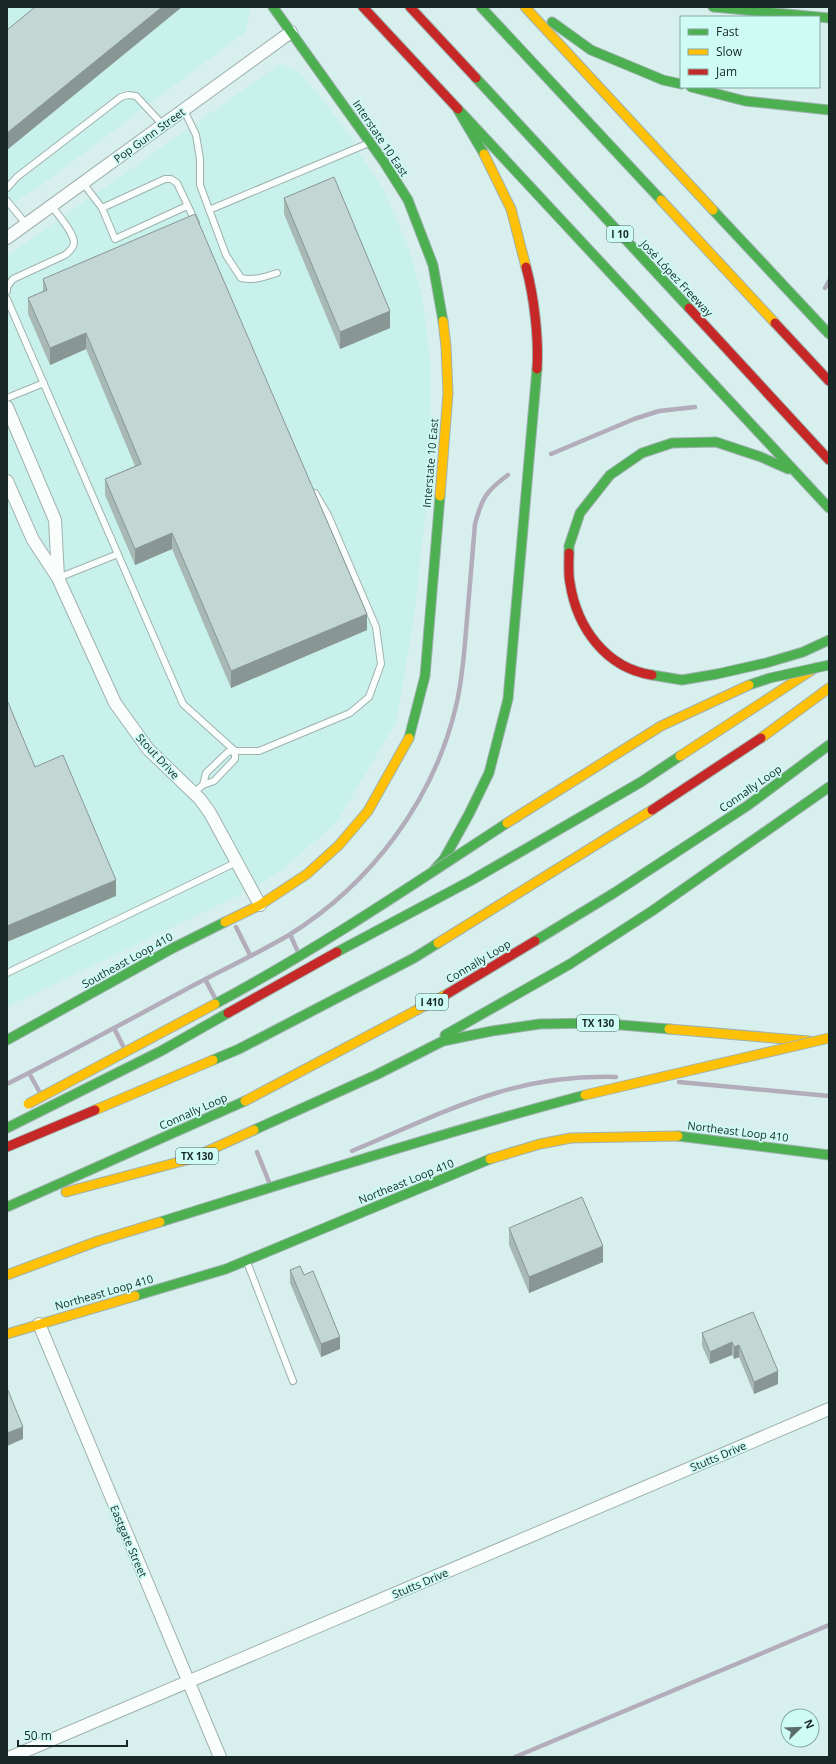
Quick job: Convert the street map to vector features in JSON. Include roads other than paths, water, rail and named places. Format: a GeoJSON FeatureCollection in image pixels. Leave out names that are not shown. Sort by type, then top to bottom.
{"type":"FeatureCollection","features":[{"type":"Feature","properties":{"kind":"main road","name":"Interstate 10 East"},"geometry":{"type":"LineString","coordinates":[[260,905],[307,874],[339,845],[368,811],[409,738],[425,676],[448,393],[446,346],[433,266],[408,200],[370,142],[273,7]]}},
{"type":"Feature","properties":{"kind":"main road"},"geometry":{"type":"LineString","coordinates":[[363,7],[829,508]]}},
{"type":"Feature","properties":{"kind":"main road","name":"José López Freeway"},"geometry":{"type":"LineString","coordinates":[[410,7],[829,460]]}},
{"type":"Feature","properties":{"kind":"main road"},"geometry":{"type":"LineString","coordinates":[[481,7],[829,381]]}},
{"type":"Feature","properties":{"kind":"main road"},"geometry":{"type":"LineString","coordinates":[[525,7],[829,334]]}},
{"type":"Feature","properties":{"kind":"main road"},"geometry":{"type":"LineString","coordinates":[[532,7],[591,50],[663,80],[680,84]]}},
{"type":"Feature","properties":{"kind":"main road"},"geometry":{"type":"LineString","coordinates":[[713,7],[808,16]]}},
{"type":"Feature","properties":{"kind":"main road"},"geometry":{"type":"LineString","coordinates":[[695,88],[745,101],[829,110]]}},
{"type":"Feature","properties":{"kind":"main road"},"geometry":{"type":"LineString","coordinates":[[400,904],[444,859],[469,814],[489,772],[508,699],[538,356],[531,285],[511,209],[490,164],[458,110]]}},
{"type":"Feature","properties":{"kind":"main road"},"geometry":{"type":"LineString","coordinates":[[797,473],[760,457],[716,442],[672,443],[642,453],[610,475],[580,513],[569,546],[570,583],[580,619],[600,648],[621,664],[645,674],[682,680],[717,674],[766,663],[803,652],[829,640]]}},
{"type":"Feature","properties":{"kind":"main road"},"geometry":{"type":"LineString","coordinates":[[7,1128],[161,1051],[372,932],[472,880],[641,782],[810,672],[829,656]]}},
{"type":"Feature","properties":{"kind":"main road"},"geometry":{"type":"LineString","coordinates":[[24,1105],[248,986],[408,888],[527,810],[661,726],[744,686],[770,678],[829,665]]}},
{"type":"Feature","properties":{"kind":"main road"},"geometry":{"type":"LineString","coordinates":[[7,1147],[239,1049],[414,958],[645,815],[744,750],[829,688]]}},
{"type":"Feature","properties":{"kind":"main road","name":"Connally Loop"},"geometry":{"type":"LineString","coordinates":[[7,1208],[259,1095],[442,997],[614,893],[747,806],[829,745]]}},
{"type":"Feature","properties":{"kind":"main road"},"geometry":{"type":"LineString","coordinates":[[376,1075],[589,952],[652,911],[829,787]]}},
{"type":"Feature","properties":{"kind":"main road","name":"Southeast Loop 410"},"geometry":{"type":"LineString","coordinates":[[7,1040],[173,948],[260,905]]}},
{"type":"Feature","properties":{"kind":"main road"},"geometry":{"type":"LineString","coordinates":[[372,932],[389,915]]}},
{"type":"Feature","properties":{"kind":"main road","name":"TX 130"},"geometry":{"type":"LineString","coordinates":[[7,1208],[190,1160],[376,1075],[443,1041],[492,1031],[540,1024],[597,1023],[829,1042]]}},
{"type":"Feature","properties":{"kind":"main road"},"geometry":{"type":"LineString","coordinates":[[7,1275],[105,1239],[517,1112],[620,1086],[829,1038]]}},
{"type":"Feature","properties":{"kind":"main road","name":"Northeast Loop 410"},"geometry":{"type":"LineString","coordinates":[[7,1334],[226,1269],[501,1155],[540,1144],[571,1138],[675,1136],[829,1155]]}},
{"type":"Feature","properties":{"kind":"street","name":"Pop Gunn Street"},"geometry":{"type":"LineString","coordinates":[[7,238],[292,32]]}},
{"type":"Feature","properties":{"kind":"street","name":"Stout Drive"},"geometry":{"type":"LineString","coordinates":[[7,407],[55,520],[58,578]]}},
{"type":"Feature","properties":{"kind":"street","name":"Stout Drive"},"geometry":{"type":"LineString","coordinates":[[7,481],[33,540],[58,578],[115,703],[148,749],[194,793],[210,813],[260,905]]}},
{"type":"Feature","properties":{"kind":"street","name":"Eastgate Street"},"geometry":{"type":"LineString","coordinates":[[39,1324],[220,1757]]}},
{"type":"Feature","properties":{"kind":"street","name":"Stutts Drive"},"geometry":{"type":"LineString","coordinates":[[11,1757],[829,1409]]}},
{"type":"Feature","properties":{"kind":"lane"},"geometry":{"type":"LineString","coordinates":[[7,188],[17,177],[121,96],[136,96],[163,125]]}},
{"type":"Feature","properties":{"kind":"lane"},"geometry":{"type":"LineString","coordinates":[[184,110],[196,135],[200,159],[200,185],[226,255],[241,278],[247,280],[256,279],[277,273]]}},
{"type":"Feature","properties":{"kind":"lane"},"geometry":{"type":"LineString","coordinates":[[209,210],[370,142]]}},
{"type":"Feature","properties":{"kind":"lane"},"geometry":{"type":"LineString","coordinates":[[102,208],[165,180],[171,179],[177,183],[198,226]]}},
{"type":"Feature","properties":{"kind":"lane"},"geometry":{"type":"LineString","coordinates":[[83,183],[102,208],[115,239],[187,206]]}},
{"type":"Feature","properties":{"kind":"lane"},"geometry":{"type":"LineString","coordinates":[[7,201],[26,224]]}},
{"type":"Feature","properties":{"kind":"lane"},"geometry":{"type":"LineString","coordinates":[[7,291],[7,287],[13,279],[65,255],[72,249],[74,242],[68,230],[51,206]]}},
{"type":"Feature","properties":{"kind":"lane"},"geometry":{"type":"LineString","coordinates":[[7,299],[183,704],[235,751],[236,759],[214,781],[202,785]]}},
{"type":"Feature","properties":{"kind":"lane"},"geometry":{"type":"LineString","coordinates":[[7,398],[44,383]]}},
{"type":"Feature","properties":{"kind":"lane"},"geometry":{"type":"LineString","coordinates":[[194,793],[202,785],[206,773],[228,752],[259,751],[350,713],[369,697],[381,664],[376,627],[328,515],[313,488]]}},
{"type":"Feature","properties":{"kind":"lane"},"geometry":{"type":"LineString","coordinates":[[58,578],[118,554]]}},
{"type":"Feature","properties":{"kind":"lane"},"geometry":{"type":"LineString","coordinates":[[7,973],[237,862]]}},
{"type":"Feature","properties":{"kind":"lane"},"geometry":{"type":"LineString","coordinates":[[246,1261],[294,1382]]}},
{"type":"Feature","properties":{"kind":"waterway"},"geometry":{"type":"LineString","coordinates":[[825,288],[829,281]]}},
{"type":"Feature","properties":{"kind":"waterway"},"geometry":{"type":"LineString","coordinates":[[551,454],[634,419],[659,411],[695,407]]}},
{"type":"Feature","properties":{"kind":"waterway"},"geometry":{"type":"LineString","coordinates":[[7,1084],[74,1050],[289,935],[319,914],[347,891],[372,865],[395,837],[415,806],[432,774],[446,741],[456,706],[461,678],[475,524],[486,496],[508,475]]}},
{"type":"Feature","properties":{"kind":"waterway"},"geometry":{"type":"LineString","coordinates":[[236,927],[250,955]]}},
{"type":"Feature","properties":{"kind":"waterway"},"geometry":{"type":"LineString","coordinates":[[290,934],[297,950]]}},
{"type":"Feature","properties":{"kind":"waterway"},"geometry":{"type":"LineString","coordinates":[[205,979],[215,998]]}},
{"type":"Feature","properties":{"kind":"waterway"},"geometry":{"type":"LineString","coordinates":[[114,1028],[123,1046]]}},
{"type":"Feature","properties":{"kind":"waterway"},"geometry":{"type":"LineString","coordinates":[[29,1073],[39,1091]]}},
{"type":"Feature","properties":{"kind":"waterway"},"geometry":{"type":"LineString","coordinates":[[352,1151],[424,1120],[496,1093],[541,1082],[586,1077],[616,1077]]}},
{"type":"Feature","properties":{"kind":"waterway"},"geometry":{"type":"LineString","coordinates":[[679,1082],[829,1096]]}},
{"type":"Feature","properties":{"kind":"waterway"},"geometry":{"type":"LineString","coordinates":[[257,1152],[269,1182]]}},
{"type":"Feature","properties":{"kind":"waterway"},"geometry":{"type":"LineString","coordinates":[[515,1757],[829,1625]]}}]}
